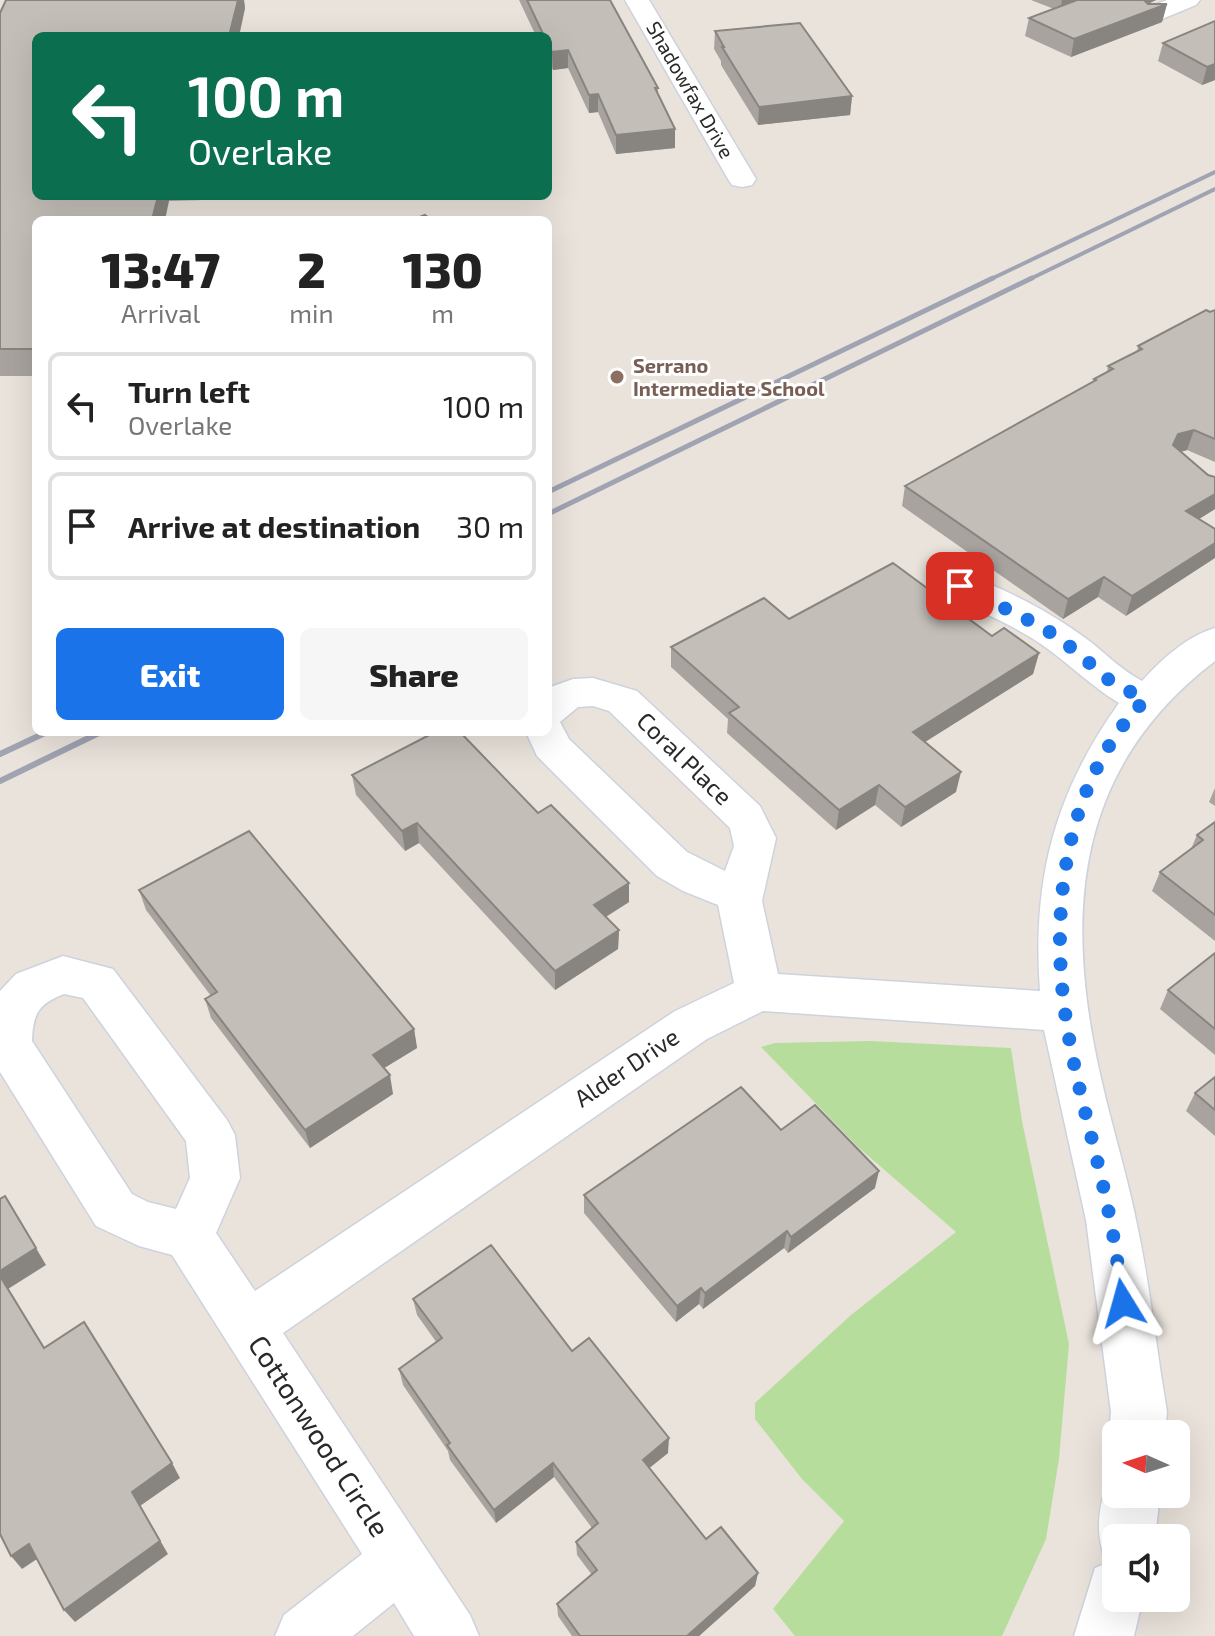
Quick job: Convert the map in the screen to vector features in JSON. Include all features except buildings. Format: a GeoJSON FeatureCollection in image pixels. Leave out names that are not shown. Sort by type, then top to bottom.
{"type":"FeatureCollection","features":[{"type":"Feature","properties":{"kind":"street","name":"Shadowfax Drive"},"geometry":{"type":"LineString","coordinates":[[637,0],[742,179]]}},
{"type":"Feature","properties":{"kind":"street"},"geometry":{"type":"LineString","coordinates":[[1153,14],[1188,0]]}},
{"type":"Feature","properties":{"kind":"street"},"geometry":{"type":"LineString","coordinates":[[960,586],[1044,628],[1080,654],[1104,677],[1145,700]]}},
{"type":"Feature","properties":{"kind":"street"},"geometry":{"type":"LineString","coordinates":[[1138,1420],[1111,1222],[1065,1012],[1060,918],[1069,840],[1099,761],[1125,719],[1163,681],[1215,641]]}},
{"type":"Feature","properties":{"kind":"street","name":"Coral Place"},"geometry":{"type":"LineString","coordinates":[[552,706],[573,693],[606,693],[623,701],[745,817],[756,831],[757,846],[739,895]]}},
{"type":"Feature","properties":{"kind":"street"},"geometry":{"type":"LineString","coordinates":[[547,736],[551,746],[672,864],[739,895],[759,992]]}},
{"type":"Feature","properties":{"kind":"street"},"geometry":{"type":"LineString","coordinates":[[63,975],[97,982],[210,1135],[215,1178],[189,1236],[139,1223],[114,1210],[8,1044],[10,1012],[32,987],[63,975]]}},
{"type":"Feature","properties":{"kind":"street","name":"Alder Drive"},"geometry":{"type":"LineString","coordinates":[[247,1327],[691,1025],[759,992],[1065,1012]]}},
{"type":"Feature","properties":{"kind":"street","name":"Cottonwood Circle"},"geometry":{"type":"LineString","coordinates":[[189,1236],[449,1636]]}},
{"type":"Feature","properties":{"kind":"street"},"geometry":{"type":"LineString","coordinates":[[305,1636],[400,1561]]}},
{"type":"Feature","properties":{"kind":"street"},"geometry":{"type":"LineString","coordinates":[[1104,1636],[1110,1612]]}},
{"type":"Feature","properties":{"kind":"green space"},"geometry":{"type":"Polygon","coordinates":[[[870,1041],[1011,1048],[1022,1121],[1069,1344],[1059,1459],[1046,1539],[1002,1636],[795,1636],[773,1609],[844,1521],[802,1479],[755,1419],[755,1403],[851,1315],[956,1232],[858,1147],[761,1047],[775,1043],[870,1041]]]}},
{"type":"Feature","properties":{"kind":"railway"},"geometry":{"type":"LineString","coordinates":[[989,280],[1215,172]]}},
{"type":"Feature","properties":{"kind":"railway"},"geometry":{"type":"LineString","coordinates":[[1028,280],[1215,189]]}},
{"type":"Feature","properties":{"kind":"railway"},"geometry":{"type":"LineString","coordinates":[[552,490],[993,278]]}},
{"type":"Feature","properties":{"kind":"railway"},"geometry":{"type":"LineString","coordinates":[[552,512],[1032,278]]}},
{"type":"Feature","properties":{"kind":"railway"},"geometry":{"type":"LineString","coordinates":[[0,754],[38,736]]}},
{"type":"Feature","properties":{"kind":"railway"},"geometry":{"type":"LineString","coordinates":[[0,781],[93,736]]}},
{"type":"Feature","properties":{"kind":"place","name":"Serrano Intermediate School"},"geometry":{"type":"Point","coordinates":[617,377]}},
{"type":"Feature","properties":{"kind":"route"},"geometry":{"type":"LineString","coordinates":[[960,586],[1044,628],[1080,654],[1104,677],[1145,700],[1125,719],[1099,761],[1069,840],[1060,918],[1065,1012],[1111,1222],[1123,1303]]}}]}
